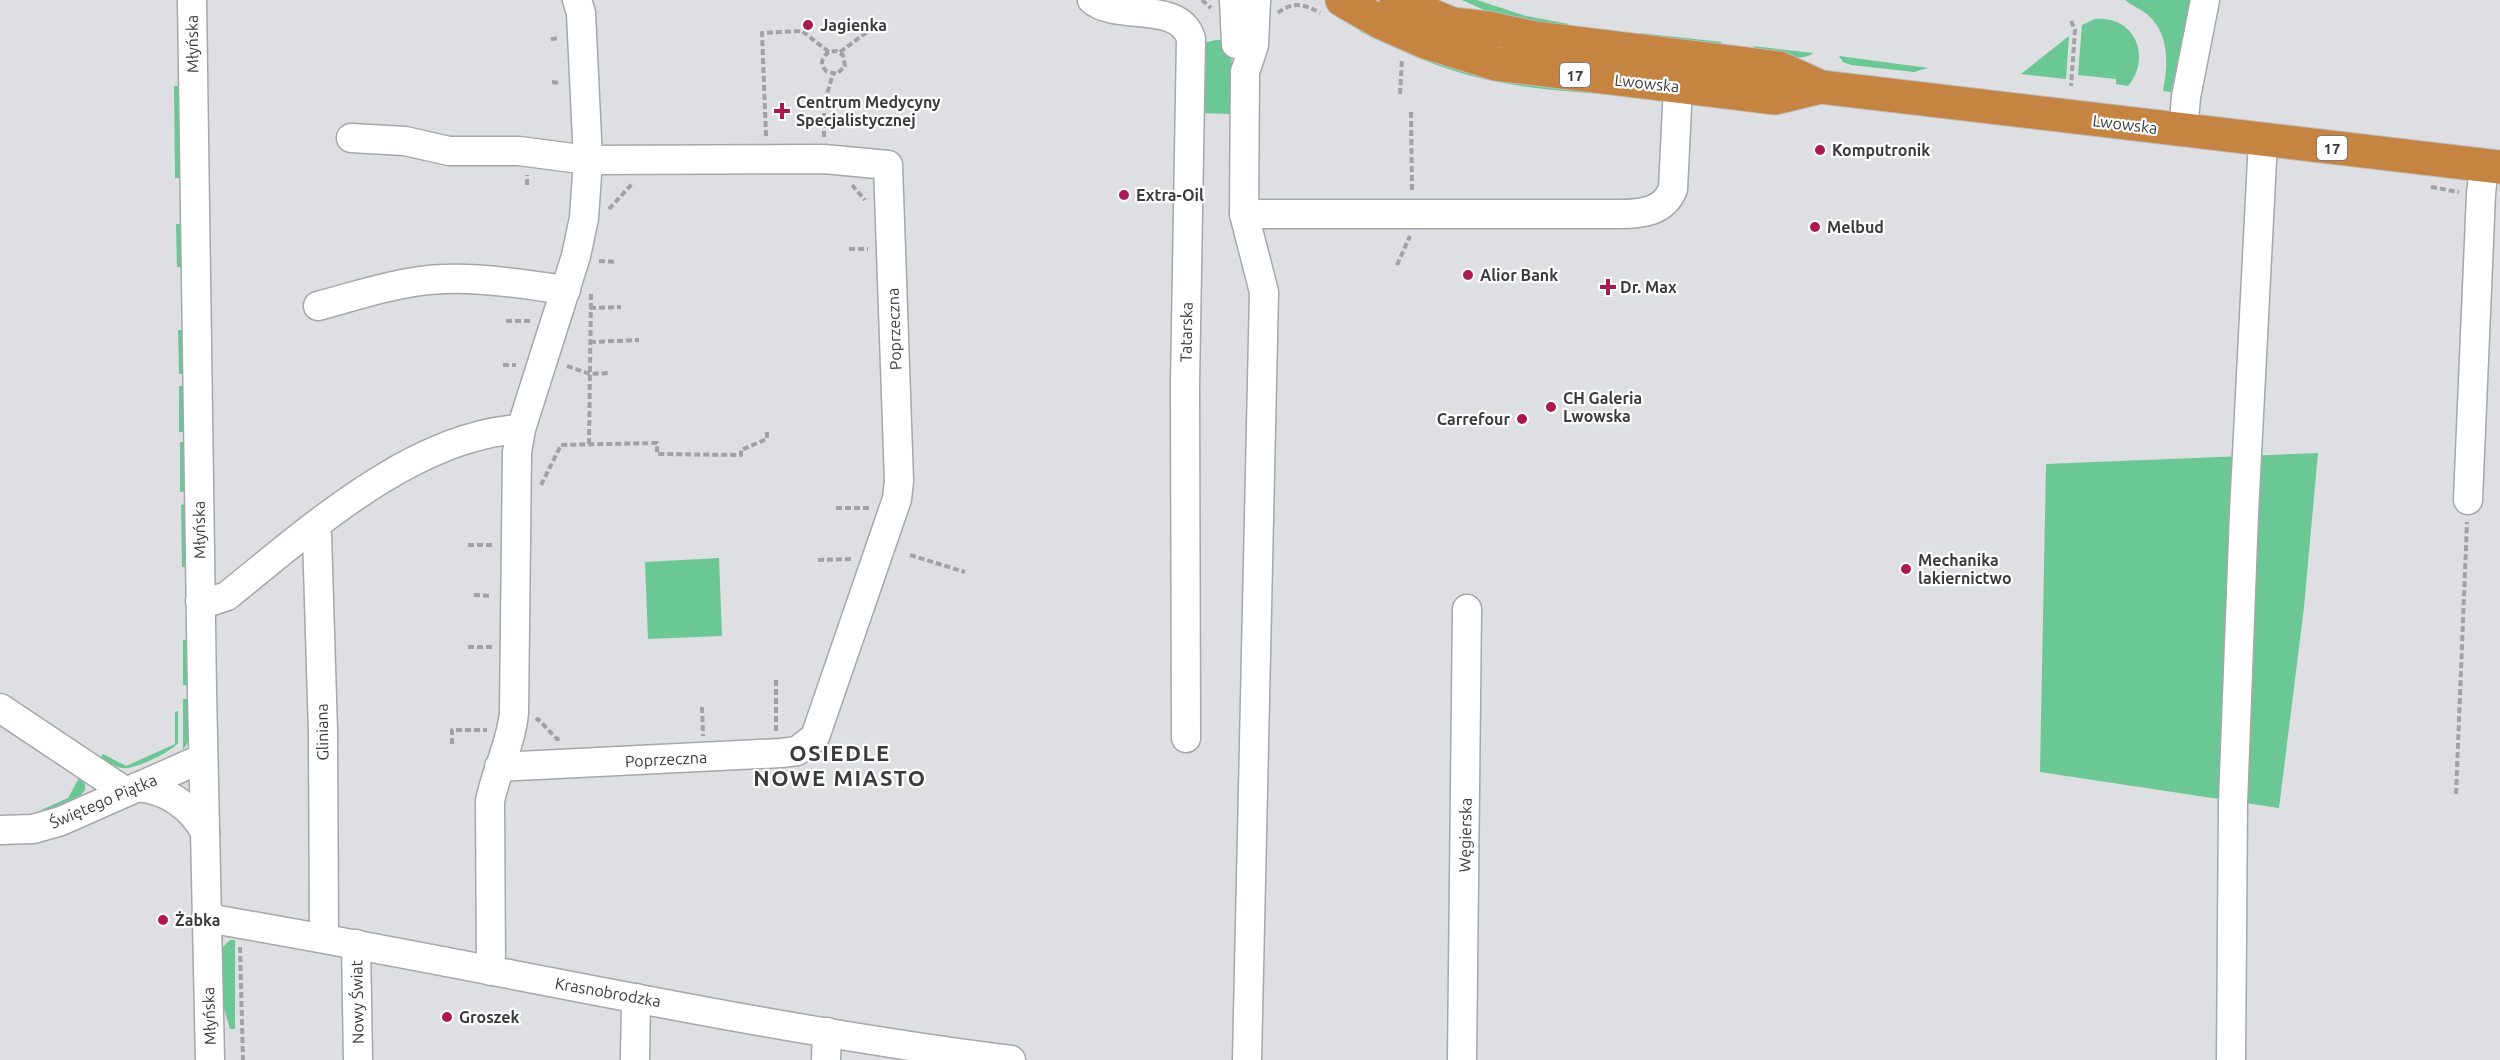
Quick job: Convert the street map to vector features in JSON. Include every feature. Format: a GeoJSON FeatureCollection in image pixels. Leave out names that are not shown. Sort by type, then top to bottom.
{"type":"FeatureCollection","features":[{"type":"Feature","properties":{"kind":"highway","name":"Lwowska"},"geometry":{"type":"LineString","coordinates":[[1396,0],[1452,24],[1488,28],[1534,38],[1779,68],[1821,87],[2181,130]]}},
{"type":"Feature","properties":{"kind":"highway"},"geometry":{"type":"LineString","coordinates":[[1443,0],[1488,28]]}},
{"type":"Feature","properties":{"kind":"highway","name":"Lwowska"},"geometry":{"type":"LineString","coordinates":[[1331,7],[1380,22],[1425,42],[1496,64],[1775,98],[1821,87]]}},
{"type":"Feature","properties":{"kind":"highway","name":"17"},"geometry":{"type":"LineString","coordinates":[[2181,130],[2492,167]]}},
{"type":"Feature","properties":{"kind":"street","name":"Młyńska"},"geometry":{"type":"LineString","coordinates":[[192,0],[200,601],[210,1060]]}},
{"type":"Feature","properties":{"kind":"street"},"geometry":{"type":"LineString","coordinates":[[491,971],[489,812],[499,767],[501,729],[515,702],[515,470],[522,429],[578,289],[588,160],[581,13],[577,0]]}},
{"type":"Feature","properties":{"kind":"street","name":"Tatarska"},"geometry":{"type":"LineString","coordinates":[[1092,0],[1105,6],[1179,21],[1189,32],[1191,39],[1185,384],[1186,738]]}},
{"type":"Feature","properties":{"kind":"street"},"geometry":{"type":"LineString","coordinates":[[1234,0],[1237,52],[1245,72]]}},
{"type":"Feature","properties":{"kind":"street"},"geometry":{"type":"LineString","coordinates":[[2181,130],[2205,0]]}},
{"type":"Feature","properties":{"kind":"street"},"geometry":{"type":"LineString","coordinates":[[1246,1060],[1264,292],[1244,214],[1245,72],[1265,9]]}},
{"type":"Feature","properties":{"kind":"street"},"geometry":{"type":"LineString","coordinates":[[1244,214],[1609,214],[1649,212],[1664,203],[1672,189],[1678,86]]}},
{"type":"Feature","properties":{"kind":"street","name":"Poprzeczna"},"geometry":{"type":"LineString","coordinates":[[351,138],[405,141],[449,151],[519,150],[588,160],[824,159],[888,165],[900,467],[897,499],[819,730],[804,747],[789,753],[499,767]]}},
{"type":"Feature","properties":{"kind":"street"},"geometry":{"type":"LineString","coordinates":[[2231,1060],[2233,803],[2245,490],[2263,140]]}},
{"type":"Feature","properties":{"kind":"street"},"geometry":{"type":"LineString","coordinates":[[2468,500],[2481,194],[2492,167]]}},
{"type":"Feature","properties":{"kind":"street"},"geometry":{"type":"LineString","coordinates":[[318,306],[401,284],[423,281],[477,279],[578,289]]}},
{"type":"Feature","properties":{"kind":"street"},"geometry":{"type":"LineString","coordinates":[[200,601],[212,601],[227,596],[314,527],[374,484],[413,462],[474,437],[491,432],[522,429]]}},
{"type":"Feature","properties":{"kind":"street","name":"Gliniana"},"geometry":{"type":"LineString","coordinates":[[314,527],[317,535],[323,732],[324,938]]}},
{"type":"Feature","properties":{"kind":"street","name":"Węgierska"},"geometry":{"type":"LineString","coordinates":[[1462,1060],[1467,609]]}},
{"type":"Feature","properties":{"kind":"street"},"geometry":{"type":"LineString","coordinates":[[0,708],[131,790],[155,789],[177,801],[191,812],[205,832]]}},
{"type":"Feature","properties":{"kind":"street","name":"Świętego Piątka"},"geometry":{"type":"LineString","coordinates":[[0,830],[33,829],[48,825],[203,758]]}},
{"type":"Feature","properties":{"kind":"street","name":"Krasnobrodzka"},"geometry":{"type":"LineString","coordinates":[[206,918],[827,1032],[1011,1060]]}},
{"type":"Feature","properties":{"kind":"street","name":"Nowy Świat"},"geometry":{"type":"LineString","coordinates":[[356,944],[358,1060]]}},
{"type":"Feature","properties":{"kind":"street"},"geometry":{"type":"LineString","coordinates":[[635,1060],[636,998]]}},
{"type":"Feature","properties":{"kind":"street"},"geometry":{"type":"LineString","coordinates":[[826,1060],[827,1032]]}},
{"type":"Feature","properties":{"kind":"path"},"geometry":{"type":"LineString","coordinates":[[1265,9],[1298,4],[1331,7]]}},
{"type":"Feature","properties":{"kind":"path"},"geometry":{"type":"LineString","coordinates":[[2071,21],[2075,30],[2071,86]]}},
{"type":"Feature","properties":{"kind":"path"},"geometry":{"type":"LineString","coordinates":[[767,147],[762,33],[802,31],[829,52],[840,52],[867,32]]}},
{"type":"Feature","properties":{"kind":"path"},"geometry":{"type":"LineString","coordinates":[[829,52],[823,57],[822,65],[826,71],[833,74],[840,72],[845,66],[845,58],[840,52]]}},
{"type":"Feature","properties":{"kind":"path"},"geometry":{"type":"LineString","coordinates":[[1400,94],[1402,57]]}},
{"type":"Feature","properties":{"kind":"path"},"geometry":{"type":"LineString","coordinates":[[824,159],[824,104],[833,74]]}},
{"type":"Feature","properties":{"kind":"path"},"geometry":{"type":"LineString","coordinates":[[1411,112],[1412,203]]}},
{"type":"Feature","properties":{"kind":"path"},"geometry":{"type":"LineString","coordinates":[[602,218],[638,177]]}},
{"type":"Feature","properties":{"kind":"path"},"geometry":{"type":"LineString","coordinates":[[849,181],[872,208]]}},
{"type":"Feature","properties":{"kind":"path"},"geometry":{"type":"LineString","coordinates":[[1397,265],[1412,231]]}},
{"type":"Feature","properties":{"kind":"path"},"geometry":{"type":"LineString","coordinates":[[849,249],[870,249]]}},
{"type":"Feature","properties":{"kind":"path"},"geometry":{"type":"LineString","coordinates":[[592,261],[617,262]]}},
{"type":"Feature","properties":{"kind":"path"},"geometry":{"type":"LineString","coordinates":[[578,289],[590,308],[589,444]]}},
{"type":"Feature","properties":{"kind":"path"},"geometry":{"type":"LineString","coordinates":[[590,308],[621,307]]}},
{"type":"Feature","properties":{"kind":"path"},"geometry":{"type":"LineString","coordinates":[[506,321],[543,321]]}},
{"type":"Feature","properties":{"kind":"path"},"geometry":{"type":"LineString","coordinates":[[590,342],[639,340]]}},
{"type":"Feature","properties":{"kind":"path"},"geometry":{"type":"LineString","coordinates":[[567,366],[590,374],[609,373]]}},
{"type":"Feature","properties":{"kind":"path"},"geometry":{"type":"LineString","coordinates":[[538,491],[561,445],[657,443],[657,454],[741,454],[741,450],[767,439],[767,431]]}},
{"type":"Feature","properties":{"kind":"path"},"geometry":{"type":"LineString","coordinates":[[2456,794],[2468,500]]}},
{"type":"Feature","properties":{"kind":"path"},"geometry":{"type":"LineString","coordinates":[[836,508],[871,508]]}},
{"type":"Feature","properties":{"kind":"path"},"geometry":{"type":"LineString","coordinates":[[468,545],[499,544]]}},
{"type":"Feature","properties":{"kind":"path"},"geometry":{"type":"LineString","coordinates":[[910,555],[965,572]]}},
{"type":"Feature","properties":{"kind":"path"},"geometry":{"type":"LineString","coordinates":[[818,560],[853,559]]}},
{"type":"Feature","properties":{"kind":"path"},"geometry":{"type":"LineString","coordinates":[[474,596],[499,596]]}},
{"type":"Feature","properties":{"kind":"path"},"geometry":{"type":"LineString","coordinates":[[468,647],[498,647]]}},
{"type":"Feature","properties":{"kind":"path"},"geometry":{"type":"LineString","coordinates":[[776,680],[776,739],[783,732]]}},
{"type":"Feature","properties":{"kind":"path"},"geometry":{"type":"LineString","coordinates":[[702,707],[703,746]]}},
{"type":"Feature","properties":{"kind":"path"},"geometry":{"type":"LineString","coordinates":[[538,710],[538,719],[557,739],[568,738]]}},
{"type":"Feature","properties":{"kind":"path"},"geometry":{"type":"LineString","coordinates":[[452,744],[452,730],[522,729],[538,719]]}},
{"type":"Feature","properties":{"kind":"path"},"geometry":{"type":"LineString","coordinates":[[240,939],[243,1060]]}},
{"type":"Feature","properties":{"kind":"green space"},"geometry":{"type":"Polygon","coordinates":[[[1462,0],[1477,0],[1526,16],[1569,24],[1564,27],[1495,15],[1462,0]]]}},
{"type":"Feature","properties":{"kind":"green space"},"geometry":{"type":"Polygon","coordinates":[[[2125,0],[2191,0],[2171,92],[2163,91],[2166,51],[2161,32],[2149,16],[2125,0]]]}},
{"type":"Feature","properties":{"kind":"green space"},"geometry":{"type":"Polygon","coordinates":[[[2095,19],[2120,24],[2136,40],[2139,63],[2128,86],[2116,84],[2116,79],[2078,75],[2082,25],[2095,19]]]}},
{"type":"Feature","properties":{"kind":"green space"},"geometry":{"type":"Polygon","coordinates":[[[1361,28],[1615,91],[1612,95],[1564,91],[1484,79],[1420,59],[1359,31],[1361,28]]]}},
{"type":"Feature","properties":{"kind":"green space"},"geometry":{"type":"Polygon","coordinates":[[[1640,33],[1722,42],[1719,45],[1637,35],[1640,33]]]}},
{"type":"Feature","properties":{"kind":"green space"},"geometry":{"type":"Polygon","coordinates":[[[2069,36],[2066,79],[2021,74],[2069,36]]]}},
{"type":"Feature","properties":{"kind":"green space"},"geometry":{"type":"Polygon","coordinates":[[[1230,40],[1233,77],[1231,114],[1196,113],[1199,44],[1230,40]]]}},
{"type":"Feature","properties":{"kind":"green space"},"geometry":{"type":"Polygon","coordinates":[[[1753,46],[1813,53],[1800,58],[1782,57],[1765,53],[1753,46]]]}},
{"type":"Feature","properties":{"kind":"green space"},"geometry":{"type":"Polygon","coordinates":[[[1839,56],[1928,68],[1914,72],[1851,65],[1843,62],[1839,56]]]}},
{"type":"Feature","properties":{"kind":"green space"},"geometry":{"type":"Polygon","coordinates":[[[174,86],[178,86],[182,102],[183,178],[175,178],[174,86]]]}},
{"type":"Feature","properties":{"kind":"green space"},"geometry":{"type":"Polygon","coordinates":[[[176,224],[183,224],[184,267],[177,267],[176,224]]]}},
{"type":"Feature","properties":{"kind":"green space"},"geometry":{"type":"Polygon","coordinates":[[[178,330],[185,330],[186,374],[179,374],[178,330]]]}},
{"type":"Feature","properties":{"kind":"green space"},"geometry":{"type":"Polygon","coordinates":[[[179,386],[186,386],[187,432],[179,432],[179,386]]]}},
{"type":"Feature","properties":{"kind":"green space"},"geometry":{"type":"Polygon","coordinates":[[[180,442],[187,442],[188,491],[180,492],[180,442]]]}},
{"type":"Feature","properties":{"kind":"green space"},"geometry":{"type":"Polygon","coordinates":[[[2318,453],[2304,607],[2279,808],[2040,772],[2046,464],[2318,453]]]}},
{"type":"Feature","properties":{"kind":"green space"},"geometry":{"type":"Polygon","coordinates":[[[187,504],[189,567],[182,567],[181,505],[187,504]]]}},
{"type":"Feature","properties":{"kind":"green space"},"geometry":{"type":"Polygon","coordinates":[[[719,558],[722,636],[648,639],[645,562],[719,558]]]}},
{"type":"Feature","properties":{"kind":"green space"},"geometry":{"type":"Polygon","coordinates":[[[183,640],[190,640],[191,686],[183,685],[183,640]]]}},
{"type":"Feature","properties":{"kind":"green space"},"geometry":{"type":"Polygon","coordinates":[[[183,699],[191,699],[189,740],[183,750],[183,699]]]}},
{"type":"Feature","properties":{"kind":"green space"},"geometry":{"type":"Polygon","coordinates":[[[178,711],[178,743],[168,751],[152,760],[128,768],[111,764],[101,757],[103,754],[126,766],[175,744],[175,712],[178,711]]]}},
{"type":"Feature","properties":{"kind":"green space"},"geometry":{"type":"Polygon","coordinates":[[[79,778],[85,784],[85,790],[81,795],[42,813],[41,810],[68,798],[79,778]]]}},
{"type":"Feature","properties":{"kind":"green space"},"geometry":{"type":"Polygon","coordinates":[[[230,940],[235,940],[235,1029],[230,1029],[220,995],[221,949],[230,940]]]}},
{"type":"Feature","properties":{"kind":"place","name":"Jagienka"},"geometry":{"type":"Point","coordinates":[808,25]}},
{"type":"Feature","properties":{"kind":"place","name":"Centrum Medycyny Specjalistycznej"},"geometry":{"type":"Point","coordinates":[782,111]}},
{"type":"Feature","properties":{"kind":"place","name":"Komputronik"},"geometry":{"type":"Point","coordinates":[1820,150]}},
{"type":"Feature","properties":{"kind":"place","name":"Extra-Oil"},"geometry":{"type":"Point","coordinates":[1124,195]}},
{"type":"Feature","properties":{"kind":"place","name":"Melbud"},"geometry":{"type":"Point","coordinates":[1815,227]}},
{"type":"Feature","properties":{"kind":"place","name":"Alior Bank"},"geometry":{"type":"Point","coordinates":[1468,275]}},
{"type":"Feature","properties":{"kind":"place","name":"Dr. Max"},"geometry":{"type":"Point","coordinates":[1608,287]}},
{"type":"Feature","properties":{"kind":"place","name":"CH Galeria Lwowska"},"geometry":{"type":"Point","coordinates":[1551,407]}},
{"type":"Feature","properties":{"kind":"place","name":"Carrefour"},"geometry":{"type":"Point","coordinates":[1522,419]}},
{"type":"Feature","properties":{"kind":"place","name":"Mechanika lakiernictwo"},"geometry":{"type":"Point","coordinates":[1906,569]}},
{"type":"Feature","properties":{"kind":"place","name":"Żabka"},"geometry":{"type":"Point","coordinates":[163,920]}},
{"type":"Feature","properties":{"kind":"place","name":"Groszek"},"geometry":{"type":"Point","coordinates":[447,1017]}},
{"type":"Feature","properties":{"kind":"district","name":"OSIEDLE NOWE MIASTO"},"geometry":{"type":"Point","coordinates":[840,764]}}]}
